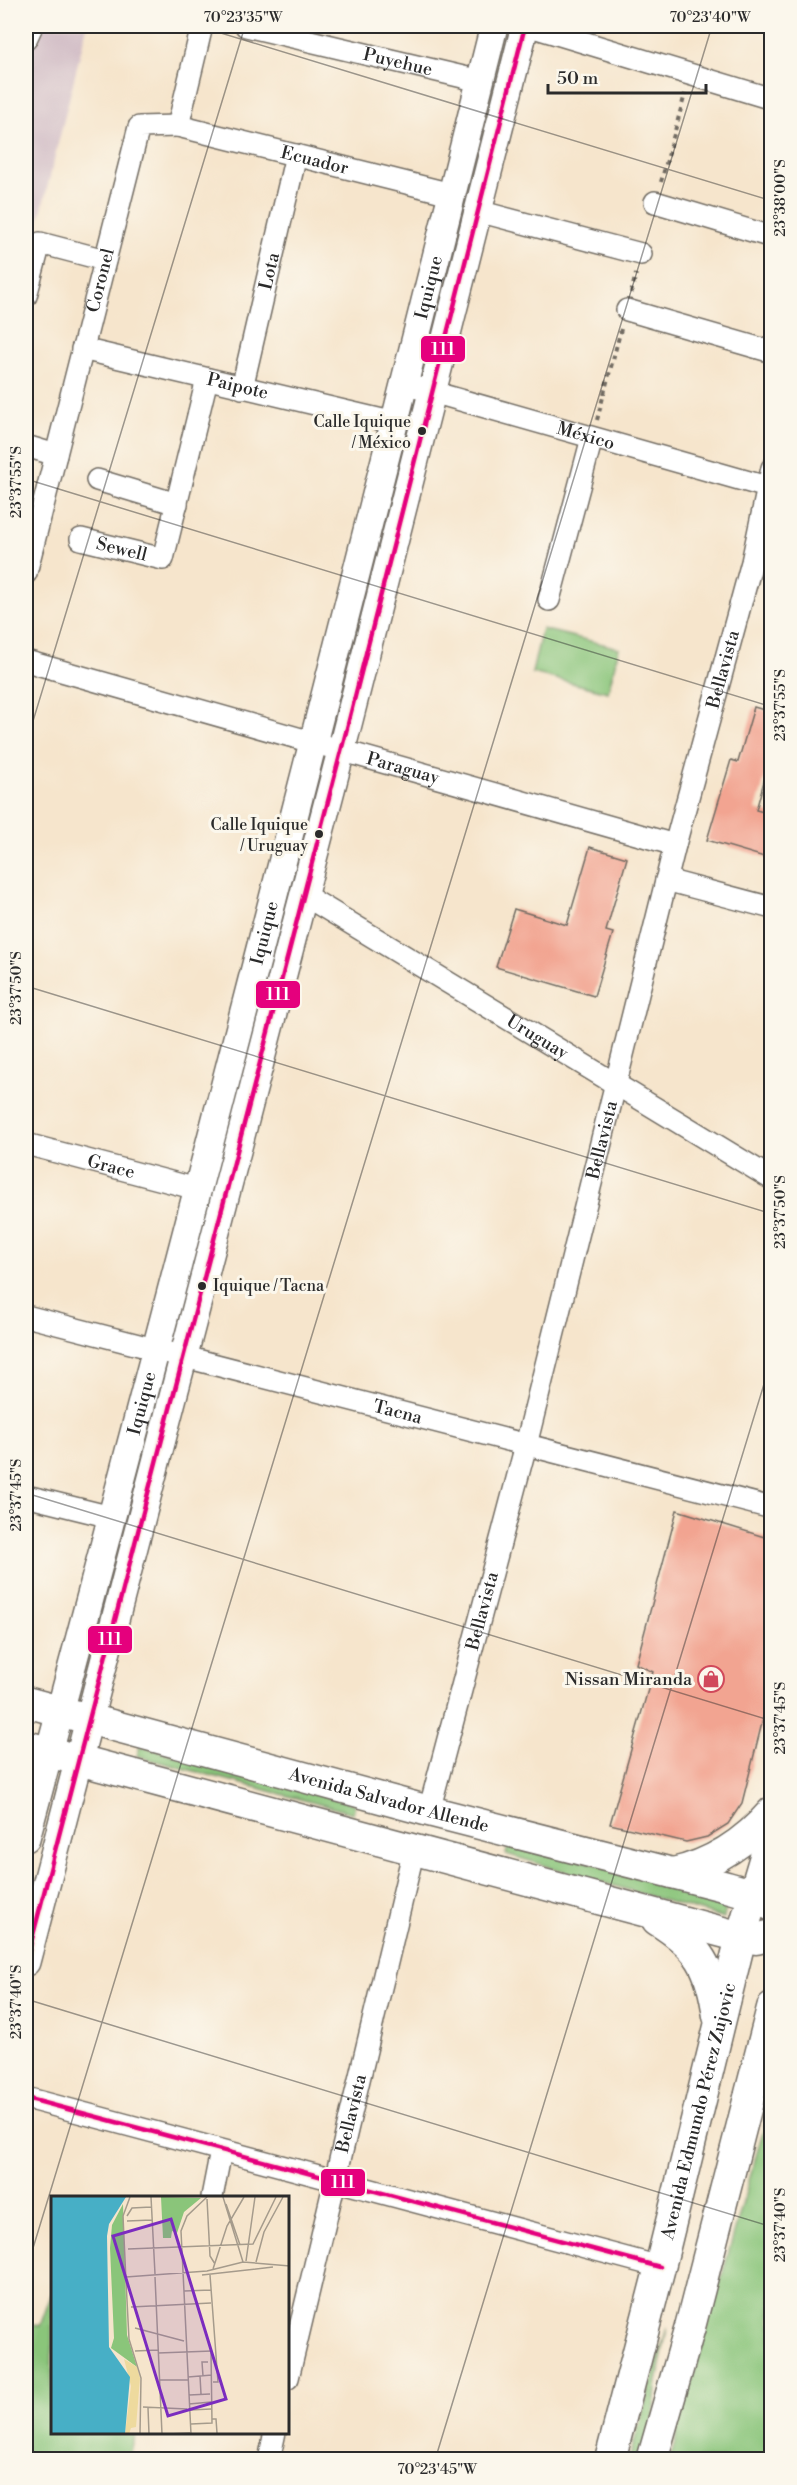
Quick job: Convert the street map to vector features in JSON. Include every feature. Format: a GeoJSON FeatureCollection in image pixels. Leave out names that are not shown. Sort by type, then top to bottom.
{"type":"FeatureCollection","features":[{"type":"Feature","properties":{"kind":"highway","name":"Avenida Salvador Allende"},"geometry":{"type":"LineString","coordinates":[[26,1702],[429,1811],[673,1873],[763,1900]]}},
{"type":"Feature","properties":{"kind":"highway"},"geometry":{"type":"LineString","coordinates":[[37,1749],[741,1937],[756,1939],[771,1935]]}},
{"type":"Feature","properties":{"kind":"highway"},"geometry":{"type":"LineString","coordinates":[[673,1873],[726,1852],[759,1827],[771,1812]]}},
{"type":"Feature","properties":{"kind":"highway","name":"Avenida Edmundo Pérez Zujovic"},"geometry":{"type":"LineString","coordinates":[[610,2460],[741,1937],[763,1900],[771,1833]]}},
{"type":"Feature","properties":{"kind":"highway"},"geometry":{"type":"LineString","coordinates":[[630,1906],[662,1923],[696,1950],[708,1970],[714,1988],[720,2025]]}},
{"type":"Feature","properties":{"kind":"highway"},"geometry":{"type":"LineString","coordinates":[[652,2460],[690,2327],[771,2008]]}},
{"type":"Feature","properties":{"kind":"main road","name":"Iquique"},"geometry":{"type":"LineString","coordinates":[[26,1838],[37,1749],[60,1710],[156,1350],[395,423],[494,26]]}},
{"type":"Feature","properties":{"kind":"main road","name":"Iquique"},"geometry":{"type":"LineString","coordinates":[[26,1962],[182,1356],[304,895],[525,26]]}},
{"type":"Feature","properties":{"kind":"street"},"geometry":{"type":"LineString","coordinates":[[26,39],[33,26]]}},
{"type":"Feature","properties":{"kind":"street"},"geometry":{"type":"LineString","coordinates":[[178,126],[202,26]]}},
{"type":"Feature","properties":{"kind":"street","name":"Puyehue"},"geometry":{"type":"LineString","coordinates":[[246,26],[480,81]]}},
{"type":"Feature","properties":{"kind":"street"},"geometry":{"type":"LineString","coordinates":[[530,26],[771,99]]}},
{"type":"Feature","properties":{"kind":"street","name":"Ecuador"},"geometry":{"type":"LineString","coordinates":[[178,126],[451,194]]}},
{"type":"Feature","properties":{"kind":"street","name":"Coronel"},"geometry":{"type":"LineString","coordinates":[[26,573],[139,127],[178,126]]}},
{"type":"Feature","properties":{"kind":"street","name":"Lota"},"geometry":{"type":"LineString","coordinates":[[242,388],[296,154]]}},
{"type":"Feature","properties":{"kind":"street"},"geometry":{"type":"LineString","coordinates":[[656,202],[771,237]]}},
{"type":"Feature","properties":{"kind":"street"},"geometry":{"type":"LineString","coordinates":[[478,212],[641,254]]}},
{"type":"Feature","properties":{"kind":"street"},"geometry":{"type":"LineString","coordinates":[[26,296],[40,243],[105,260]]}},
{"type":"Feature","properties":{"kind":"street"},"geometry":{"type":"LineString","coordinates":[[627,310],[771,352]]}},
{"type":"Feature","properties":{"kind":"street","name":"Paipote"},"geometry":{"type":"LineString","coordinates":[[82,349],[395,423]]}},
{"type":"Feature","properties":{"kind":"street"},"geometry":{"type":"LineString","coordinates":[[96,480],[177,504],[207,379]]}},
{"type":"Feature","properties":{"kind":"street","name":"México"},"geometry":{"type":"LineString","coordinates":[[404,384],[592,438],[769,478]]}},
{"type":"Feature","properties":{"kind":"street"},"geometry":{"type":"LineString","coordinates":[[549,600],[592,438]]}},
{"type":"Feature","properties":{"kind":"street"},"geometry":{"type":"LineString","coordinates":[[26,446],[56,455]]}},
{"type":"Feature","properties":{"kind":"street","name":"Bellavista"},"geometry":{"type":"LineString","coordinates":[[429,1811],[526,1445],[675,845],[752,562],[769,478]]}},
{"type":"Feature","properties":{"kind":"street","name":"Sewell"},"geometry":{"type":"LineString","coordinates":[[81,539],[163,560],[177,504]]}},
{"type":"Feature","properties":{"kind":"street","name":"Paraguay"},"geometry":{"type":"LineString","coordinates":[[26,661],[675,845]]}},
{"type":"Feature","properties":{"kind":"street"},"geometry":{"type":"LineString","coordinates":[[666,880],[771,908]]}},
{"type":"Feature","properties":{"kind":"street","name":"Uruguay"},"geometry":{"type":"LineString","coordinates":[[304,895],[771,1179]]}},
{"type":"Feature","properties":{"kind":"street","name":"Grace"},"geometry":{"type":"LineString","coordinates":[[26,1144],[197,1189]]}},
{"type":"Feature","properties":{"kind":"street","name":"Tacna"},"geometry":{"type":"LineString","coordinates":[[26,1316],[771,1508]]}},
{"type":"Feature","properties":{"kind":"street"},"geometry":{"type":"LineString","coordinates":[[26,1496],[111,1517]]}},
{"type":"Feature","properties":{"kind":"street","name":"Bellavista"},"geometry":{"type":"LineString","coordinates":[[290,2369],[414,1849]]}},
{"type":"Feature","properties":{"kind":"street"},"geometry":{"type":"LineString","coordinates":[[26,2098],[660,2267]]}},
{"type":"Feature","properties":{"kind":"street"},"geometry":{"type":"LineString","coordinates":[[212,2196],[221,2151]]}},
{"type":"Feature","properties":{"kind":"street"},"geometry":{"type":"LineString","coordinates":[[269,2460],[275,2434]]}},
{"type":"Feature","properties":{"kind":"shaded area"},"geometry":{"type":"Polygon","coordinates":[[[26,26],[87,26],[26,274],[26,26]]]}},
{"type":"Feature","properties":{"kind":"green space"},"geometry":{"type":"Polygon","coordinates":[[[542,629],[619,648],[608,692],[532,673],[542,629]]]}},
{"type":"Feature","properties":{"kind":"green space"},"geometry":{"type":"Polygon","coordinates":[[[140,1746],[355,1804],[353,1813],[137,1756],[140,1746]]]}},
{"type":"Feature","properties":{"kind":"green space"},"geometry":{"type":"Polygon","coordinates":[[[509,1843],[728,1895],[724,1918],[506,1854],[509,1843]]]}},
{"type":"Feature","properties":{"kind":"green space"},"geometry":{"type":"Polygon","coordinates":[[[771,2103],[771,2459],[670,2459],[771,2103]]]}},
{"type":"Feature","properties":{"kind":"green space"},"geometry":{"type":"Polygon","coordinates":[[[51,2296],[51,2434],[136,2434],[129,2459],[26,2459],[26,2322],[40,2326],[51,2296]]]}},
{"type":"Feature","properties":{"kind":"green space"},"geometry":{"type":"Polygon","coordinates":[[[667,2328],[657,2382],[650,2442],[645,2459],[629,2460],[667,2328]]]}},
{"type":"Feature","properties":{"kind":"building"},"geometry":{"type":"Polygon","coordinates":[[[754,707],[771,712],[771,756],[756,810],[771,814],[771,859],[707,840],[731,760],[738,762],[754,707]]]}},
{"type":"Feature","properties":{"kind":"building"},"geometry":{"type":"Polygon","coordinates":[[[590,847],[627,858],[606,931],[613,933],[594,996],[496,967],[514,909],[567,925],[590,847]]]}},
{"type":"Feature","properties":{"kind":"building","name":"Nissan Miranda"},"geometry":{"type":"Polygon","coordinates":[[[677,1510],[771,1539],[771,1687],[742,1803],[728,1824],[707,1837],[686,1842],[610,1824],[653,1672],[636,1664],[677,1510]]]}},
{"type":"Feature","properties":{"kind":"transit line","name":"111"},"geometry":{"type":"LineString","coordinates":[[26,1962],[346,732],[525,26]]}},
{"type":"Feature","properties":{"kind":"transit line","name":"111"},"geometry":{"type":"LineString","coordinates":[[26,2098],[660,2267]]}},
{"type":"Feature","properties":{"kind":"place","name":"Calle Iquique / México"},"geometry":{"type":"Point","coordinates":[422,431]}},
{"type":"Feature","properties":{"kind":"place","name":"Calle Iquique / Uruguay"},"geometry":{"type":"Point","coordinates":[319,834]}},
{"type":"Feature","properties":{"kind":"place","name":"Iquique / Tacna"},"geometry":{"type":"Point","coordinates":[202,1286]}},
{"type":"Feature","properties":{"kind":"place","name":"Nissan Miranda"},"geometry":{"type":"Point","coordinates":[711,1679]}}]}
